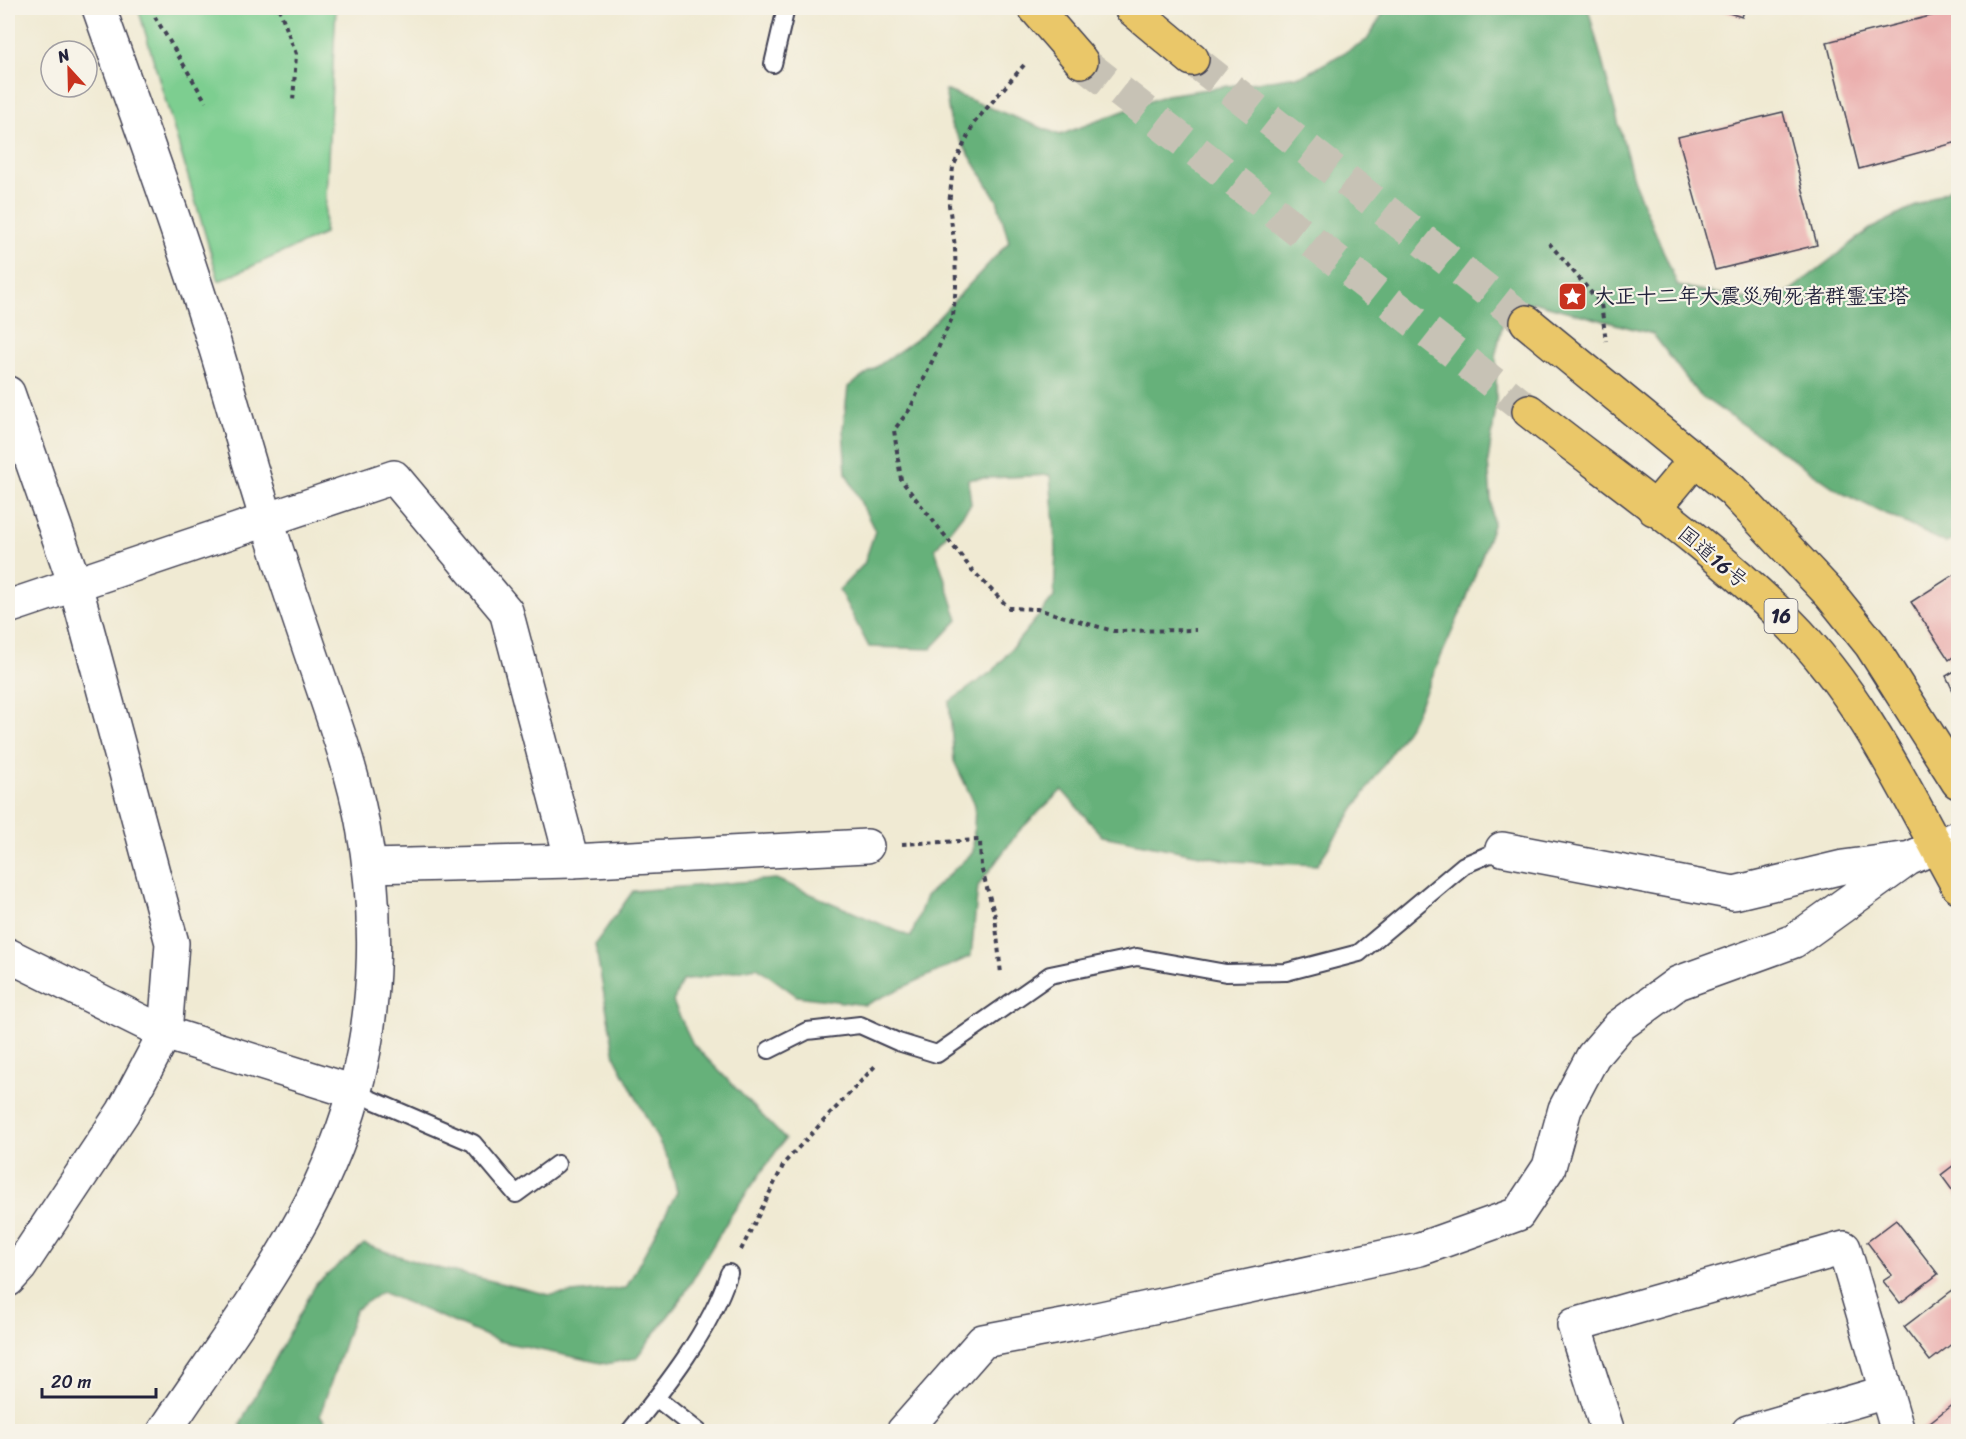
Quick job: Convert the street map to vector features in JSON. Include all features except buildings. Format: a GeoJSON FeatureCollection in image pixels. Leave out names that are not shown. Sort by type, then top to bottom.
{"type":"FeatureCollection","features":[{"type":"Feature","properties":{"kind":"highway"},"geometry":{"type":"LineString","coordinates":[[1035,8],[1081,61]]}},
{"type":"Feature","properties":{"kind":"highway"},"geometry":{"type":"LineString","coordinates":[[1131,8],[1192,59]]}},
{"type":"Feature","properties":{"kind":"highway","name":"16"},"geometry":{"type":"LineString","coordinates":[[1527,322],[1732,490],[1830,594],[1871,645],[1959,782]]}},
{"type":"Feature","properties":{"kind":"highway","name":"国道16号"},"geometry":{"type":"LineString","coordinates":[[1529,411],[1688,535],[1790,624],[1835,677],[1873,733],[1934,847],[1959,886]]}},
{"type":"Feature","properties":{"kind":"highway"},"geometry":{"type":"LineString","coordinates":[[1654,509],[1695,460]]}},
{"type":"Feature","properties":{"kind":"street"},"geometry":{"type":"LineString","coordinates":[[99,8],[204,310],[267,521],[348,762],[362,818],[370,866],[374,935],[366,1033],[354,1092],[338,1142],[301,1225],[164,1431]]}},
{"type":"Feature","properties":{"kind":"street"},"geometry":{"type":"LineString","coordinates":[[8,393],[75,584],[172,943],[165,1033],[123,1112],[20,1268],[8,1280]]}},
{"type":"Feature","properties":{"kind":"street"},"geometry":{"type":"LineString","coordinates":[[8,607],[394,477],[506,611],[572,861]]}},
{"type":"Feature","properties":{"kind":"street"},"geometry":{"type":"LineString","coordinates":[[370,866],[572,861],[867,846]]}},
{"type":"Feature","properties":{"kind":"street"},"geometry":{"type":"LineString","coordinates":[[1502,849],[1734,893],[1934,847]]}},
{"type":"Feature","properties":{"kind":"street"},"geometry":{"type":"LineString","coordinates":[[903,1431],[983,1341],[1074,1324],[1420,1249],[1518,1214],[1549,1167],[1565,1109],[1593,1056],[1619,1026],[1678,983],[1794,941],[1934,847]]}},
{"type":"Feature","properties":{"kind":"street"},"geometry":{"type":"LineString","coordinates":[[8,955],[165,1033],[354,1092]]}},
{"type":"Feature","properties":{"kind":"street"},"geometry":{"type":"LineString","coordinates":[[1608,1431],[1574,1325],[1844,1248],[1898,1431]]}},
{"type":"Feature","properties":{"kind":"street"},"geometry":{"type":"LineString","coordinates":[[1748,1431],[1886,1392]]}},
{"type":"Feature","properties":{"kind":"lane"},"geometry":{"type":"LineString","coordinates":[[773,64],[786,8]]}},
{"type":"Feature","properties":{"kind":"lane"},"geometry":{"type":"LineString","coordinates":[[769,1050],[807,1031],[860,1024],[898,1042],[937,1054],[1050,975],[1137,957],[1226,973],[1286,972],[1359,953],[1464,865],[1502,849]]}},
{"type":"Feature","properties":{"kind":"lane"},"geometry":{"type":"LineString","coordinates":[[354,1092],[473,1143],[516,1194],[557,1164]]}},
{"type":"Feature","properties":{"kind":"lane"},"geometry":{"type":"LineString","coordinates":[[629,1431],[656,1398],[702,1330],[729,1273]]}},
{"type":"Feature","properties":{"kind":"lane"},"geometry":{"type":"LineString","coordinates":[[656,1398],[699,1431]]}},
{"type":"Feature","properties":{"kind":"path"},"geometry":{"type":"LineString","coordinates":[[153,8],[155,17],[206,102]]}},
{"type":"Feature","properties":{"kind":"path"},"geometry":{"type":"LineString","coordinates":[[279,8],[296,54],[293,102]]}},
{"type":"Feature","properties":{"kind":"path"},"geometry":{"type":"LineString","coordinates":[[1024,65],[974,123],[952,167],[949,206],[955,247],[956,286],[953,316],[910,409],[894,430],[901,480],[972,570],[1009,608],[1037,609],[1113,630],[1196,630]]}},
{"type":"Feature","properties":{"kind":"path"},"geometry":{"type":"LineString","coordinates":[[1549,243],[1601,304],[1608,350]]}},
{"type":"Feature","properties":{"kind":"path"},"geometry":{"type":"LineString","coordinates":[[867,846],[980,840],[981,867],[994,916],[1005,1008]]}},
{"type":"Feature","properties":{"kind":"path"},"geometry":{"type":"LineString","coordinates":[[729,1273],[785,1162],[898,1042]]}},
{"type":"Feature","properties":{"kind":"green space"},"geometry":{"type":"Polygon","coordinates":[[[138,8],[336,8],[324,234],[219,281],[138,8]]]}},
{"type":"Feature","properties":{"kind":"green space"},"geometry":{"type":"Polygon","coordinates":[[[1386,8],[1588,8],[1634,182],[1678,286],[1773,304],[1870,229],[1958,185],[1958,538],[1946,543],[1842,493],[1698,394],[1653,334],[1533,302],[1503,322],[1496,353],[1496,408],[1488,461],[1493,525],[1466,600],[1413,720],[1317,865],[1231,861],[1102,836],[1062,790],[1019,831],[978,886],[971,956],[865,1005],[797,996],[757,967],[682,981],[673,1002],[693,1044],[785,1139],[731,1215],[682,1298],[636,1358],[606,1364],[498,1341],[382,1292],[355,1310],[320,1415],[332,1431],[245,1431],[240,1424],[316,1284],[364,1244],[422,1264],[550,1295],[626,1288],[677,1192],[670,1163],[615,1057],[595,944],[633,891],[776,879],[911,937],[926,896],[973,852],[975,805],[954,761],[949,702],[994,670],[1054,597],[1056,549],[1050,475],[968,479],[971,504],[935,549],[958,620],[931,649],[869,647],[839,590],[864,564],[875,531],[846,473],[843,429],[848,387],[922,335],[1009,242],[997,200],[951,125],[945,90],[1060,135],[1166,95],[1304,75],[1367,40],[1386,8]]]}},
{"type":"Feature","properties":{"kind":"tunnel"},"geometry":{"type":"LineString","coordinates":[[1192,59],[1527,322]]}},
{"type":"Feature","properties":{"kind":"tunnel"},"geometry":{"type":"LineString","coordinates":[[1081,61],[1529,411]]}},
{"type":"Feature","properties":{"kind":"place","name":"大正十二年大震災殉死者群霊宝塔"},"geometry":{"type":"Point","coordinates":[1573,296]}}]}
